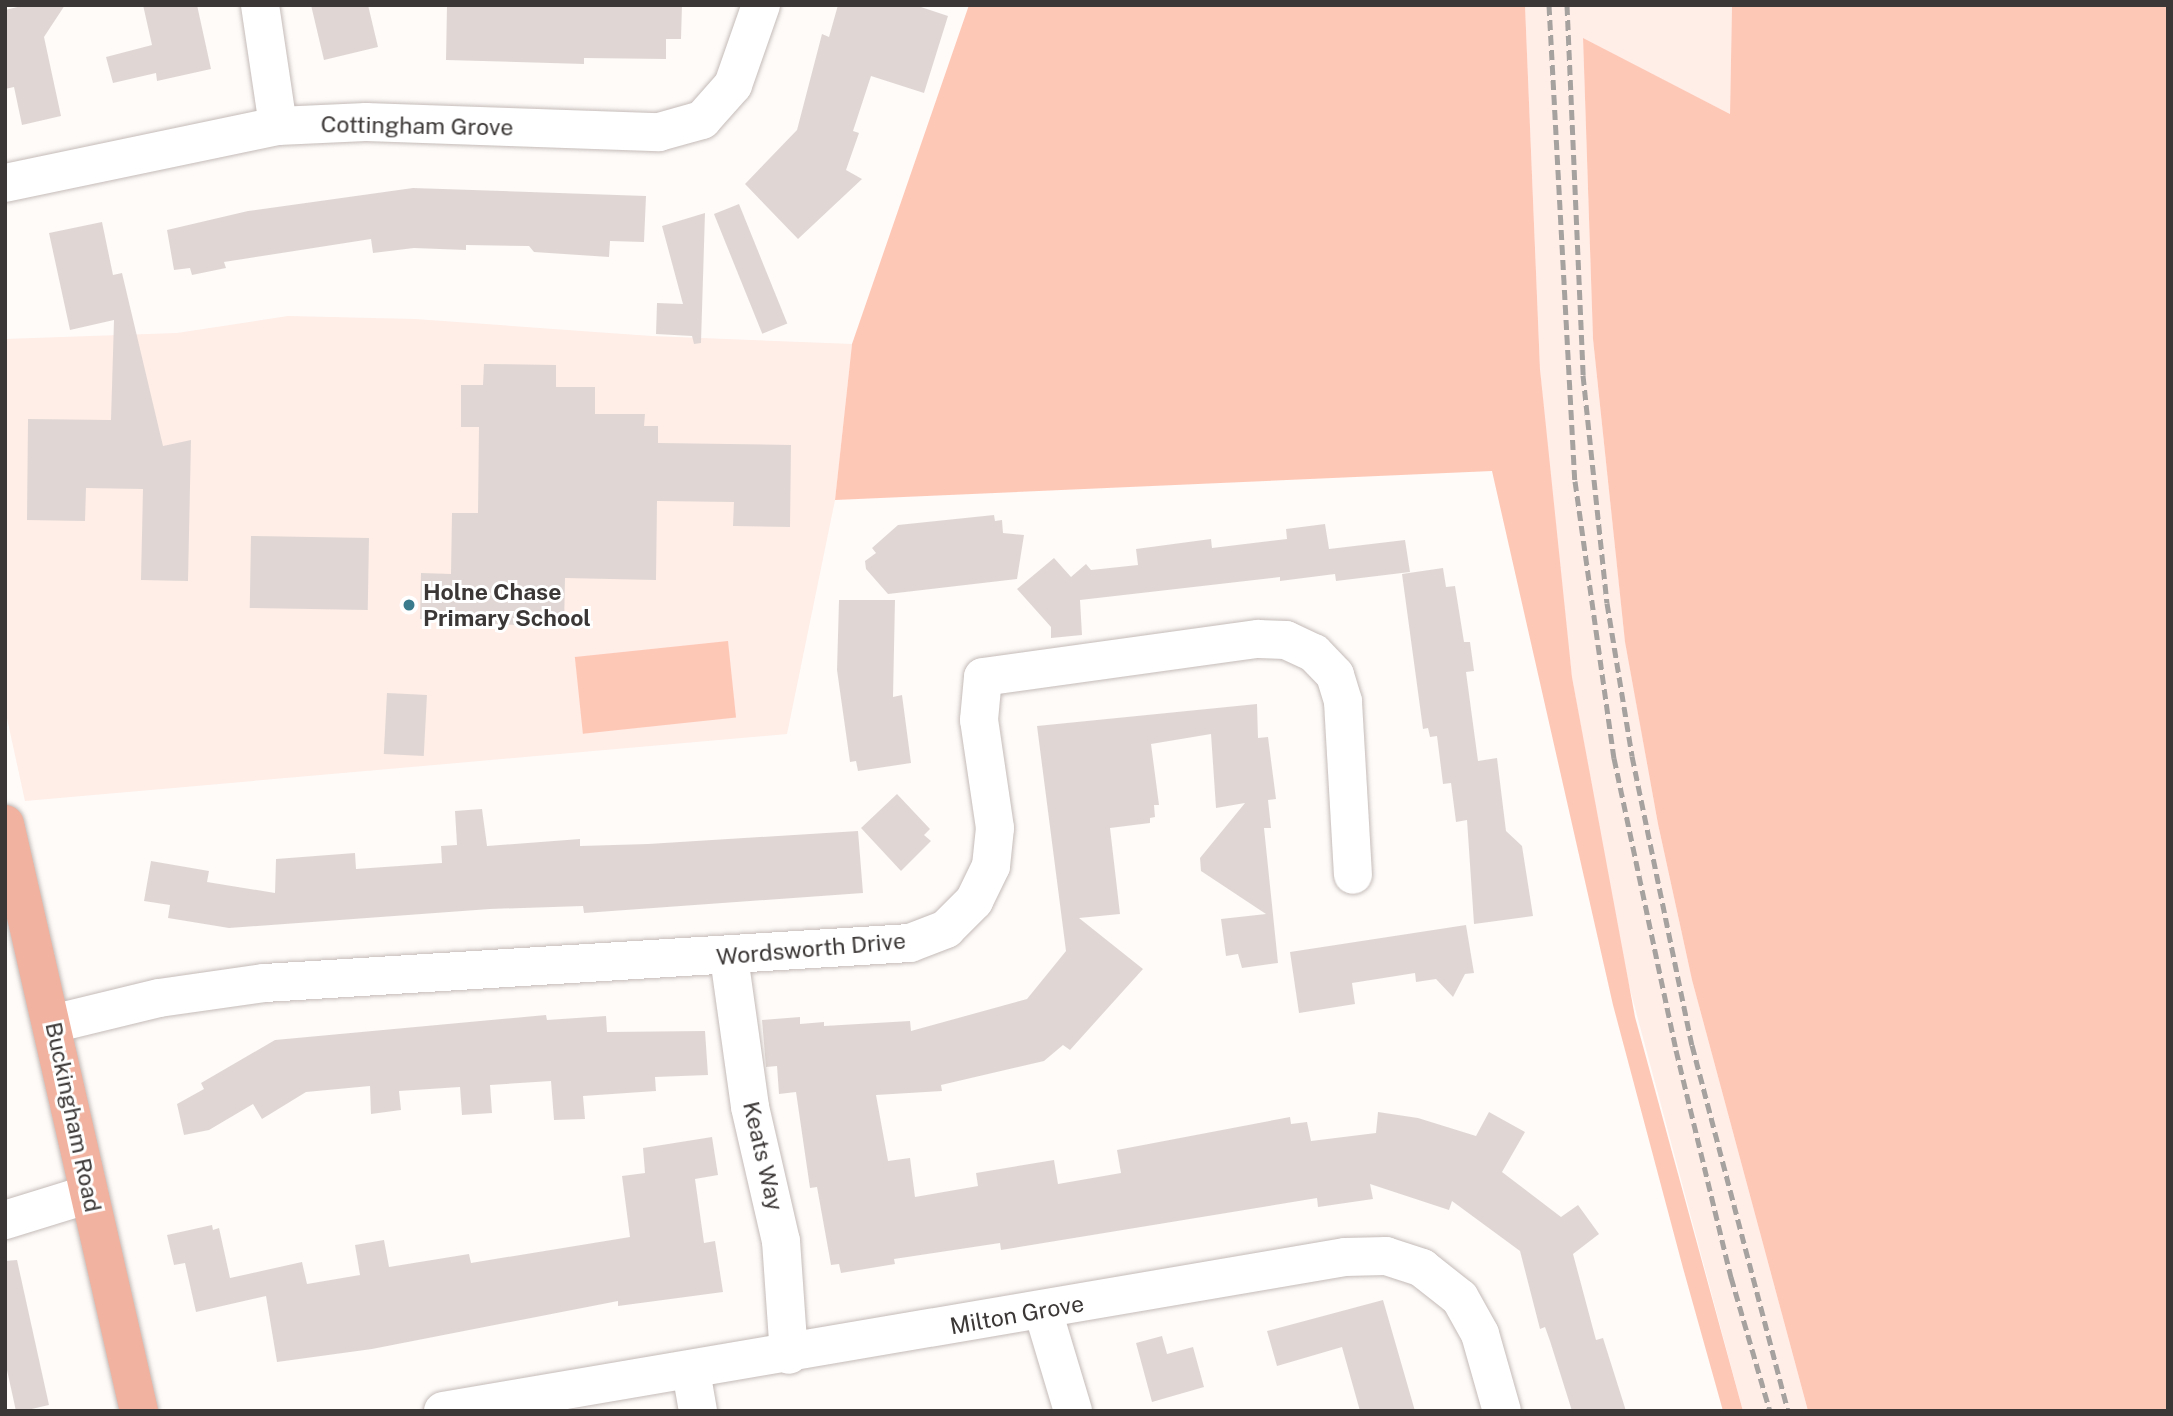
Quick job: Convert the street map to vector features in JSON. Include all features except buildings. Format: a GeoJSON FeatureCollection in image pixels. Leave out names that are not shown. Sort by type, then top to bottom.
{"type":"FeatureCollection","features":[{"type":"Feature","properties":{"kind":"main road","name":"Buckingham Road"},"geometry":{"type":"LineString","coordinates":[[5,824],[139,1411]]}},
{"type":"Feature","properties":{"kind":"street"},"geometry":{"type":"LineString","coordinates":[[260,5],[278,126]]}},
{"type":"Feature","properties":{"kind":"street","name":"Cottingham Grove"},"geometry":{"type":"LineString","coordinates":[[5,183],[278,126],[366,122],[659,132],[702,120],[733,85],[761,5]]}},
{"type":"Feature","properties":{"kind":"street","name":"Wordsworth Drive"},"geometry":{"type":"LineString","coordinates":[[52,1024],[159,998],[265,983],[729,957],[910,943],[946,929],[974,901],[991,866],[995,828],[979,720],[983,677],[1018,670],[1258,639],[1286,640],[1314,653],[1335,675],[1343,702],[1353,875]]}},
{"type":"Feature","properties":{"kind":"street","name":"Keats Way"},"geometry":{"type":"LineString","coordinates":[[729,957],[750,1107],[781,1241],[789,1355]]}},
{"type":"Feature","properties":{"kind":"street"},"geometry":{"type":"LineString","coordinates":[[5,1220],[89,1194]]}},
{"type":"Feature","properties":{"kind":"street","name":"Milton Grove"},"geometry":{"type":"LineString","coordinates":[[443,1411],[789,1355],[1345,1257],[1386,1256],[1422,1268],[1460,1298],[1480,1334],[1502,1411]]}},
{"type":"Feature","properties":{"kind":"street"},"geometry":{"type":"LineString","coordinates":[[1043,1311],[1073,1411]]}},
{"type":"Feature","properties":{"kind":"street"},"geometry":{"type":"LineString","coordinates":[[691,1371],[698,1411]]}},
{"type":"Feature","properties":{"kind":"shaded area"},"geometry":{"type":"Polygon","coordinates":[[[969,5],[1525,5],[1540,369],[1572,677],[1635,1017],[1743,1411],[1723,1411],[1683,1268],[1613,1005],[1492,471],[835,500],[852,344],[969,5]]]}},
{"type":"Feature","properties":{"kind":"shaded area"},"geometry":{"type":"Polygon","coordinates":[[[1525,5],[1732,5],[1730,114],[1583,39],[1593,339],[1625,641],[1658,824],[1692,980],[1808,1411],[1743,1411],[1623,963],[1572,677],[1554,539],[1540,368],[1525,5]]]}},
{"type":"Feature","properties":{"kind":"shaded area"},"geometry":{"type":"Polygon","coordinates":[[[1732,5],[2168,5],[2168,1411],[1808,1411],[1692,980],[1658,824],[1625,642],[1593,339],[1583,38],[1730,114],[1732,5]]]}},
{"type":"Feature","properties":{"kind":"shaded area","name":"Holne Chase Primary School"},"geometry":{"type":"Polygon","coordinates":[[[288,316],[415,319],[651,336],[852,344],[835,500],[787,734],[25,801],[5,709],[5,339],[177,333],[288,316]]]}},
{"type":"Feature","properties":{"kind":"shaded area"},"geometry":{"type":"Polygon","coordinates":[[[728,641],[736,718],[583,734],[575,657],[728,641]]]}},
{"type":"Feature","properties":{"kind":"railway"},"geometry":{"type":"LineString","coordinates":[[1549,5],[1575,481],[1614,758],[1676,1050],[1731,1277],[1770,1411]]}},
{"type":"Feature","properties":{"kind":"railway"},"geometry":{"type":"LineString","coordinates":[[1567,5],[1583,375],[1607,603],[1632,756],[1692,1045],[1788,1411]]}},
{"type":"Feature","properties":{"kind":"place","name":"Holne Chase Primary School"},"geometry":{"type":"Point","coordinates":[409,605]}}]}
